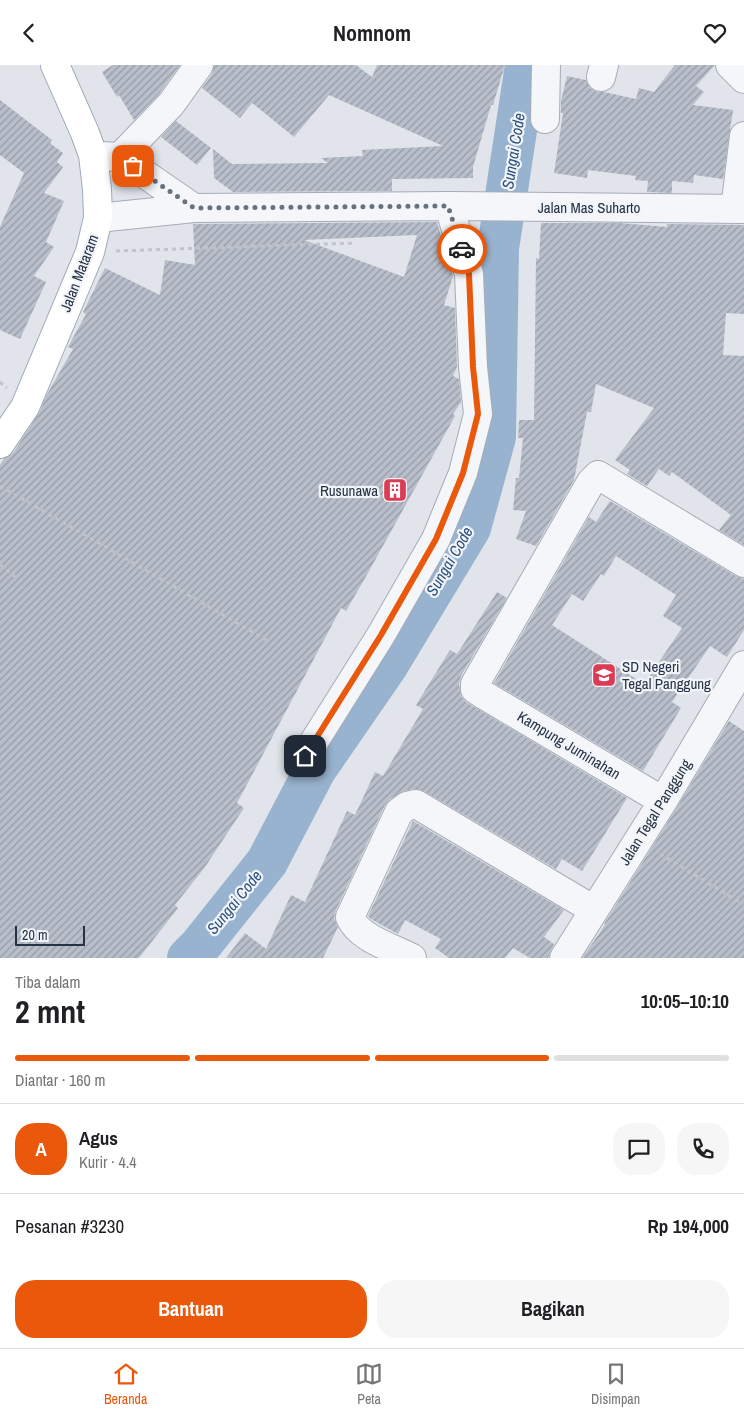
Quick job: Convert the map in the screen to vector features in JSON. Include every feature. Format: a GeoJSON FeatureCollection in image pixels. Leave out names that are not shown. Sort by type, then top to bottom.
{"type":"FeatureCollection","features":[{"type":"Feature","properties":{"kind":"main road","name":"Jalan Mataram"},"geometry":{"type":"LineString","coordinates":[[0,444],[25,407],[90,252],[98,218],[97,189],[92,155],[85,133],[55,65]]}},
{"type":"Feature","properties":{"kind":"street"},"geometry":{"type":"LineString","coordinates":[[120,157],[171,104],[199,65]]}},
{"type":"Feature","properties":{"kind":"street"},"geometry":{"type":"LineString","coordinates":[[545,119],[546,65]]}},
{"type":"Feature","properties":{"kind":"street"},"geometry":{"type":"LineString","coordinates":[[730,65],[744,79]]}},
{"type":"Feature","properties":{"kind":"street"},"geometry":{"type":"LineString","coordinates":[[740,209],[744,136]]}},
{"type":"Feature","properties":{"kind":"street"},"geometry":{"type":"LineString","coordinates":[[92,155],[120,157],[194,208]]}},
{"type":"Feature","properties":{"kind":"street"},"geometry":{"type":"LineString","coordinates":[[305,756],[381,635],[436,539],[463,473],[478,414],[473,367],[469,274],[455,206]]}},
{"type":"Feature","properties":{"kind":"street","name":"Jalan Mas Suharto"},"geometry":{"type":"LineString","coordinates":[[98,218],[194,208],[455,206],[740,209]]}},
{"type":"Feature","properties":{"kind":"street","name":"Kampung Juminahan"},"geometry":{"type":"LineString","coordinates":[[663,801],[475,689],[477,678],[591,482],[598,475],[608,479],[744,563]]}},
{"type":"Feature","properties":{"kind":"street","name":"Jalan Tegal Panggung"},"geometry":{"type":"LineString","coordinates":[[564,958],[663,801],[744,665]]}},
{"type":"Feature","properties":{"kind":"street"},"geometry":{"type":"LineString","coordinates":[[412,958],[363,934],[353,925],[350,917],[399,812],[407,806],[416,804],[594,910]]}},
{"type":"Feature","properties":{"kind":"path"},"geometry":{"type":"LineString","coordinates":[[110,251],[356,243]]}},
{"type":"Feature","properties":{"kind":"path"},"geometry":{"type":"LineString","coordinates":[[0,486],[270,642]]}},
{"type":"Feature","properties":{"kind":"path"},"geometry":{"type":"LineString","coordinates":[[0,565],[19,579]]}},
{"type":"Feature","properties":{"kind":"path"},"geometry":{"type":"LineString","coordinates":[[638,841],[743,904]]}},
{"type":"Feature","properties":{"kind":"building"},"geometry":{"type":"Polygon","coordinates":[[[113,65],[180,65],[159,94],[134,120],[102,72],[113,65]]]}},
{"type":"Feature","properties":{"kind":"building"},"geometry":{"type":"Polygon","coordinates":[[[214,65],[356,65],[372,77],[377,65],[505,65],[473,167],[473,178],[392,179],[392,191],[233,192],[214,178],[213,149],[232,164],[328,163],[321,158],[363,156],[362,150],[443,146],[329,95],[294,137],[252,103],[240,118],[202,88],[212,74],[214,65]]]}},
{"type":"Feature","properties":{"kind":"building"},"geometry":{"type":"Polygon","coordinates":[[[675,65],[715,65],[696,86],[704,92],[693,105],[733,110],[723,179],[694,175],[693,183],[672,181],[672,193],[647,192],[648,181],[635,180],[636,176],[588,170],[587,178],[554,173],[563,113],[561,113],[561,101],[567,76],[586,80],[590,88],[597,92],[636,99],[639,88],[654,92],[675,65]]]}},
{"type":"Feature","properties":{"kind":"building"},"geometry":{"type":"Polygon","coordinates":[[[0,100],[52,140],[50,143],[63,153],[57,162],[63,167],[44,193],[64,201],[46,242],[54,247],[34,276],[46,282],[20,339],[0,330],[0,227],[24,173],[0,155],[0,100]]]}},
{"type":"Feature","properties":{"kind":"building"},"geometry":{"type":"Polygon","coordinates":[[[176,121],[211,148],[197,165],[161,137],[176,121]]]}},
{"type":"Feature","properties":{"kind":"building"},"geometry":{"type":"Polygon","coordinates":[[[437,222],[453,276],[444,305],[455,308],[457,367],[453,376],[459,379],[461,402],[346,611],[341,608],[237,803],[244,808],[205,867],[175,905],[178,908],[139,958],[0,958],[0,465],[4,459],[13,453],[39,413],[46,396],[73,349],[68,347],[86,314],[83,312],[105,268],[160,295],[165,260],[195,265],[193,224],[437,222]],[[417,235],[304,240],[404,277],[417,235]]]}},
{"type":"Feature","properties":{"kind":"building"},"geometry":{"type":"Polygon","coordinates":[[[541,223],[620,223],[667,227],[667,224],[744,225],[744,314],[726,313],[723,355],[744,356],[744,545],[719,530],[731,515],[672,472],[669,476],[659,469],[647,486],[627,474],[630,470],[615,460],[654,408],[596,384],[591,412],[587,412],[574,480],[536,546],[516,539],[526,511],[513,510],[516,478],[519,478],[523,438],[518,438],[519,420],[534,420],[536,258],[539,259],[541,223]]]}},
{"type":"Feature","properties":{"kind":"building"},"geometry":{"type":"Polygon","coordinates":[[[610,501],[744,579],[744,630],[727,657],[710,646],[672,702],[681,708],[643,771],[494,683],[589,517],[596,522],[610,501]],[[616,556],[604,576],[601,574],[583,601],[572,594],[552,625],[644,684],[682,628],[663,616],[676,595],[616,556]]]}},
{"type":"Feature","properties":{"kind":"building"},"geometry":{"type":"Polygon","coordinates":[[[497,592],[507,598],[461,676],[459,684],[461,696],[466,702],[627,798],[582,871],[562,859],[556,869],[424,791],[413,789],[404,791],[390,799],[385,805],[336,910],[334,918],[338,927],[323,958],[226,958],[245,933],[266,949],[291,895],[305,902],[347,811],[355,815],[375,772],[383,776],[423,709],[416,705],[450,650],[457,654],[497,592]]]}},
{"type":"Feature","properties":{"kind":"building"},"geometry":{"type":"Polygon","coordinates":[[[729,721],[744,731],[744,958],[582,958],[605,925],[729,721]]]}},
{"type":"Feature","properties":{"kind":"building"},"geometry":{"type":"Polygon","coordinates":[[[413,821],[564,910],[544,937],[554,944],[548,958],[530,958],[513,948],[505,958],[449,958],[435,948],[441,939],[405,920],[398,934],[368,916],[413,821]]]}},
{"type":"Feature","properties":{"kind":"waterway","name":"Sungai Code"},"geometry":{"type":"LineString","coordinates":[[188,958],[200,946],[267,862],[315,770],[388,664],[470,528],[495,437],[498,248],[526,65]]}},
{"type":"Feature","properties":{"kind":"way so far"},"geometry":{"type":"LineString","coordinates":[[133,166],[194,208],[448,206],[462,249]]}},
{"type":"Feature","properties":{"kind":"place","name":"Rusunawa"},"geometry":{"type":"Point","coordinates":[395,490]}},
{"type":"Feature","properties":{"kind":"place","name":"SD Negeri Tegal Panggung"},"geometry":{"type":"Point","coordinates":[604,675]}},
{"type":"Feature","properties":{"kind":"route"},"geometry":{"type":"LineString","coordinates":[[305,756],[381,635],[436,539],[463,473],[478,414],[473,367],[469,274],[462,249]]}}]}
